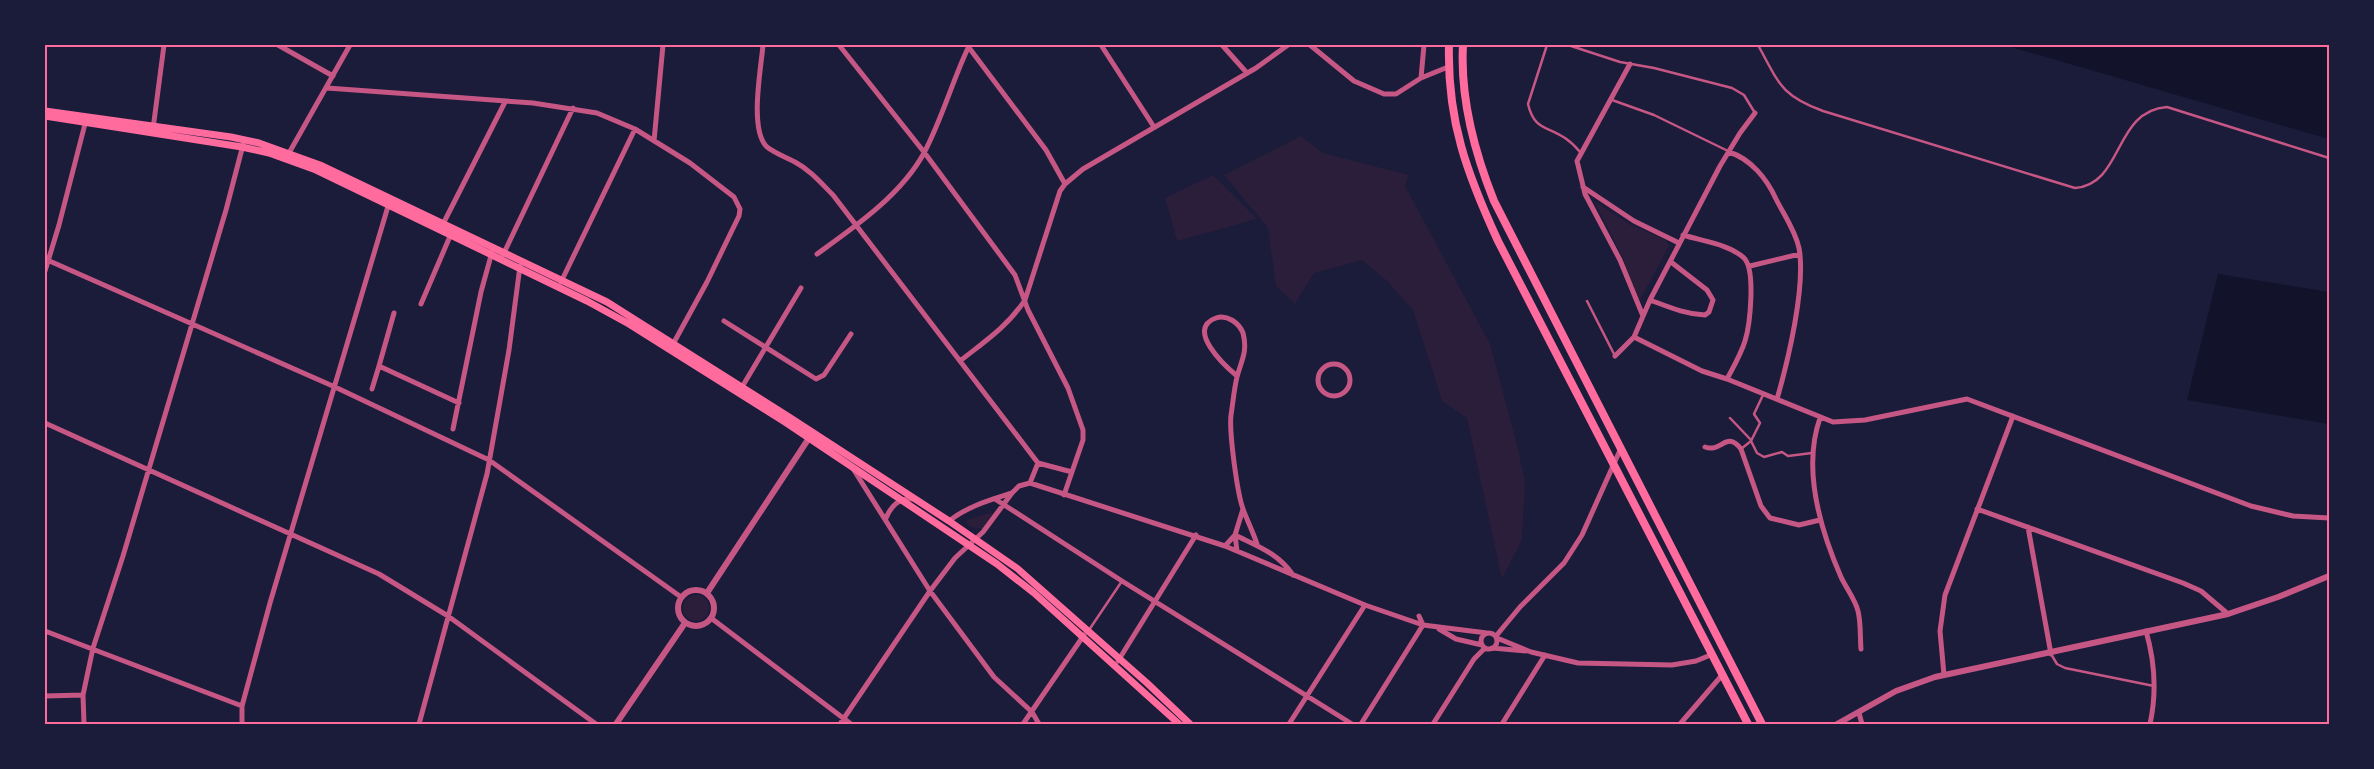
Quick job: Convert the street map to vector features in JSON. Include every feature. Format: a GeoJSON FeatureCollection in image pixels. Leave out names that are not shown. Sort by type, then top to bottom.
{"type":"FeatureCollection","features":[{"type":"Feature","properties":{"kind":"main road"},"geometry":{"type":"LineString","coordinates":[[1449,45],[1448,67],[1453,116],[1464,162],[1483,209],[1748,724]]}},
{"type":"Feature","properties":{"kind":"main road"},"geometry":{"type":"LineString","coordinates":[[1462,45],[1462,62],[1472,137],[1479,165],[1505,226],[1762,724]]}},
{"type":"Feature","properties":{"kind":"main road"},"geometry":{"type":"LineString","coordinates":[[45,110],[86,119],[289,153],[320,165],[390,202]]}},
{"type":"Feature","properties":{"kind":"main road"},"geometry":{"type":"LineString","coordinates":[[45,116],[86,119]]}},
{"type":"Feature","properties":{"kind":"main road"},"geometry":{"type":"LineString","coordinates":[[243,144],[316,170],[503,255],[560,283],[742,387],[949,521],[1018,569],[1086,634],[1114,665],[1179,724]]}},
{"type":"Feature","properties":{"kind":"main road"},"geometry":{"type":"LineString","coordinates":[[442,226],[451,234],[492,250]]}},
{"type":"Feature","properties":{"kind":"main road"},"geometry":{"type":"LineString","coordinates":[[672,347],[812,433],[852,465],[1016,578],[1119,658],[1190,724]]}},
{"type":"Feature","properties":{"kind":"street"},"geometry":{"type":"LineString","coordinates":[[153,129],[164,45]]}},
{"type":"Feature","properties":{"kind":"street"},"geometry":{"type":"LineString","coordinates":[[278,45],[333,76]]}},
{"type":"Feature","properties":{"kind":"street"},"geometry":{"type":"LineString","coordinates":[[289,153],[350,45]]}},
{"type":"Feature","properties":{"kind":"street"},"geometry":{"type":"LineString","coordinates":[[654,141],[663,45]]}},
{"type":"Feature","properties":{"kind":"street"},"geometry":{"type":"LineString","coordinates":[[763,45],[758,113],[758,130],[761,139],[778,154],[795,162],[814,175],[832,195],[1038,463],[1072,472]]}},
{"type":"Feature","properties":{"kind":"street"},"geometry":{"type":"LineString","coordinates":[[839,45],[924,152],[1015,275],[1025,300],[1068,388],[1083,430],[1083,440],[1064,495]]}},
{"type":"Feature","properties":{"kind":"street"},"geometry":{"type":"LineString","coordinates":[[1101,45],[1154,127]]}},
{"type":"Feature","properties":{"kind":"street"},"geometry":{"type":"LineString","coordinates":[[1222,45],[1247,73]]}},
{"type":"Feature","properties":{"kind":"street"},"geometry":{"type":"LineString","coordinates":[[960,361],[1001,329],[1016,314],[1025,300],[1060,192],[1065,184],[1083,169],[1247,73],[1288,45]]}},
{"type":"Feature","properties":{"kind":"street"},"geometry":{"type":"LineString","coordinates":[[1310,45],[1354,81],[1364,87],[1384,94],[1396,94],[1421,78],[1448,67]]}},
{"type":"Feature","properties":{"kind":"street"},"geometry":{"type":"LineString","coordinates":[[1421,78],[1424,45]]}},
{"type":"Feature","properties":{"kind":"street"},"geometry":{"type":"LineString","coordinates":[[817,254],[856,226],[903,182],[924,152],[943,112],[967,46],[1046,150],[1065,184]]}},
{"type":"Feature","properties":{"kind":"street"},"geometry":{"type":"LineString","coordinates":[[1630,64],[1612,100],[1580,152],[1578,161],[1588,201],[1620,260],[1643,316]]}},
{"type":"Feature","properties":{"kind":"street"},"geometry":{"type":"LineString","coordinates":[[327,88],[533,103],[596,113],[635,129],[690,164],[734,197],[740,209],[739,216],[707,282],[672,347]]}},
{"type":"Feature","properties":{"kind":"street"},"geometry":{"type":"LineString","coordinates":[[442,226],[505,102]]}},
{"type":"Feature","properties":{"kind":"street"},"geometry":{"type":"LineString","coordinates":[[503,255],[573,108]]}},
{"type":"Feature","properties":{"kind":"street"},"geometry":{"type":"LineString","coordinates":[[1615,356],[1634,337],[1650,300],[1671,262],[1683,235],[1729,152],[1755,113]]}},
{"type":"Feature","properties":{"kind":"street"},"geometry":{"type":"LineString","coordinates":[[45,271],[86,119]]}},
{"type":"Feature","properties":{"kind":"street"},"geometry":{"type":"LineString","coordinates":[[560,283],[635,129]]}},
{"type":"Feature","properties":{"kind":"street"},"geometry":{"type":"LineString","coordinates":[[84,724],[83,695],[93,648],[226,210],[243,144]]}},
{"type":"Feature","properties":{"kind":"street"},"geometry":{"type":"LineString","coordinates":[[1729,152],[1743,158],[1765,178],[1794,233],[1800,254],[1795,320],[1777,399]]}},
{"type":"Feature","properties":{"kind":"street"},"geometry":{"type":"LineString","coordinates":[[1583,187],[1610,208],[1679,243]]}},
{"type":"Feature","properties":{"kind":"street"},"geometry":{"type":"LineString","coordinates":[[242,724],[242,706],[390,202]]}},
{"type":"Feature","properties":{"kind":"street"},"geometry":{"type":"LineString","coordinates":[[422,304],[451,234]]}},
{"type":"Feature","properties":{"kind":"street"},"geometry":{"type":"LineString","coordinates":[[1683,235],[1728,248],[1746,259],[1750,266],[1750,308],[1746,338],[1740,356],[1727,379]]}},
{"type":"Feature","properties":{"kind":"street"},"geometry":{"type":"LineString","coordinates":[[453,429],[492,250]]}},
{"type":"Feature","properties":{"kind":"street"},"geometry":{"type":"LineString","coordinates":[[1750,266],[1800,254]]}},
{"type":"Feature","properties":{"kind":"street"},"geometry":{"type":"LineString","coordinates":[[47,259],[335,387],[489,460],[681,597]]}},
{"type":"Feature","properties":{"kind":"street"},"geometry":{"type":"LineString","coordinates":[[1650,300],[1679,311],[1694,314],[1705,314],[1712,306],[1713,300],[1707,290],[1671,262]]}},
{"type":"Feature","properties":{"kind":"street"},"geometry":{"type":"LineString","coordinates":[[419,724],[489,460],[509,350],[521,264]]}},
{"type":"Feature","properties":{"kind":"street"},"geometry":{"type":"LineString","coordinates":[[742,387],[801,288]]}},
{"type":"Feature","properties":{"kind":"street"},"geometry":{"type":"LineString","coordinates":[[372,389],[394,313]]}},
{"type":"Feature","properties":{"kind":"street"},"geometry":{"type":"LineString","coordinates":[[1237,376],[1222,362],[1208,344],[1205,331],[1206,325],[1215,318],[1230,318],[1240,326],[1243,334],[1244,358],[1237,376],[1230,430],[1243,509],[1257,544]]}},
{"type":"Feature","properties":{"kind":"street"},"geometry":{"type":"LineString","coordinates":[[724,321],[816,379],[824,375],[851,334]]}},
{"type":"Feature","properties":{"kind":"street"},"geometry":{"type":"LineString","coordinates":[[1634,337],[1702,371],[1727,379],[1833,422],[1846,422],[1962,399],[2014,416],[2250,506],[2276,513],[2329,518]]}},
{"type":"Feature","properties":{"kind":"street"},"geometry":{"type":"LineString","coordinates":[[1336,364],[1343,367],[1348,373],[1350,380],[1348,388],[1343,393],[1330,396],[1319,387],[1319,374],[1329,365],[1336,364]]}},
{"type":"Feature","properties":{"kind":"street"},"geometry":{"type":"LineString","coordinates":[[379,366],[459,403]]}},
{"type":"Feature","properties":{"kind":"street"},"geometry":{"type":"LineString","coordinates":[[1944,676],[1940,631],[1945,595],[2014,416]]}},
{"type":"Feature","properties":{"kind":"street"},"geometry":{"type":"LineString","coordinates":[[1820,418],[1814,436],[1812,454],[1820,520],[1841,578],[1858,610],[1861,649]]}},
{"type":"Feature","properties":{"kind":"street"},"geometry":{"type":"LineString","coordinates":[[45,423],[379,574],[448,616],[596,724]]}},
{"type":"Feature","properties":{"kind":"street"},"geometry":{"type":"LineString","coordinates":[[706,593],[812,433]]}},
{"type":"Feature","properties":{"kind":"street"},"geometry":{"type":"LineString","coordinates":[[1705,447],[1713,448],[1731,440],[1741,449],[1766,515],[1779,521],[1798,525],[1820,520]]}},
{"type":"Feature","properties":{"kind":"street"},"geometry":{"type":"LineString","coordinates":[[1492,648],[1497,644],[1497,637],[1520,607],[1564,563],[1582,535],[1621,448]]}},
{"type":"Feature","properties":{"kind":"street"},"geometry":{"type":"LineString","coordinates":[[1030,483],[1038,463]]}},
{"type":"Feature","properties":{"kind":"street"},"geometry":{"type":"LineString","coordinates":[[852,465],[930,591],[994,677],[1032,712],[1039,724]]}},
{"type":"Feature","properties":{"kind":"street"},"geometry":{"type":"LineString","coordinates":[[842,721],[930,591],[960,551],[976,539],[1019,486],[1030,483],[1196,535],[1364,605],[1423,625],[1494,634],[1529,651]]}},
{"type":"Feature","properties":{"kind":"street"},"geometry":{"type":"LineString","coordinates":[[949,521],[957,514],[1012,493]]}},
{"type":"Feature","properties":{"kind":"street"},"geometry":{"type":"LineString","coordinates":[[886,518],[893,505],[902,500],[915,499]]}},
{"type":"Feature","properties":{"kind":"street"},"geometry":{"type":"LineString","coordinates":[[995,499],[1122,581],[1352,724]]}},
{"type":"Feature","properties":{"kind":"street"},"geometry":{"type":"LineString","coordinates":[[1977,508],[2183,582],[2201,591],[2228,614]]}},
{"type":"Feature","properties":{"kind":"street"},"geometry":{"type":"LineString","coordinates":[[1237,551],[1235,535],[1243,509]]}},
{"type":"Feature","properties":{"kind":"street"},"geometry":{"type":"LineString","coordinates":[[2028,527],[2051,654]]}},
{"type":"Feature","properties":{"kind":"street"},"geometry":{"type":"LineString","coordinates":[[1114,665],[1196,535]]}},
{"type":"Feature","properties":{"kind":"street"},"geometry":{"type":"LineString","coordinates":[[1235,535],[1257,544],[1285,565],[1293,575]]}},
{"type":"Feature","properties":{"kind":"street"},"geometry":{"type":"LineString","coordinates":[[1225,546],[1228,540],[1235,535]]}},
{"type":"Feature","properties":{"kind":"street"},"geometry":{"type":"LineString","coordinates":[[1837,724],[1896,690],[1944,676],[2228,614],[2278,597],[2329,576]]}},
{"type":"Feature","properties":{"kind":"street"},"geometry":{"type":"LineString","coordinates":[[690,590],[702,590],[706,593],[714,602],[711,618],[707,623],[696,626],[685,623],[678,614],[677,608],[681,597],[690,590]]}},
{"type":"Feature","properties":{"kind":"street"},"geometry":{"type":"LineString","coordinates":[[1378,609],[1383,604]]}},
{"type":"Feature","properties":{"kind":"street"},"geometry":{"type":"LineString","coordinates":[[1289,724],[1364,605]]}},
{"type":"Feature","properties":{"kind":"street"},"geometry":{"type":"LineString","coordinates":[[1419,616],[1423,625]]}},
{"type":"Feature","properties":{"kind":"street"},"geometry":{"type":"LineString","coordinates":[[711,618],[842,721],[850,724]]}},
{"type":"Feature","properties":{"kind":"street"},"geometry":{"type":"LineString","coordinates":[[616,724],[685,623]]}},
{"type":"Feature","properties":{"kind":"street"},"geometry":{"type":"LineString","coordinates":[[1361,724],[1423,625]]}},
{"type":"Feature","properties":{"kind":"street"},"geometry":{"type":"LineString","coordinates":[[1436,628],[1456,639],[1492,648],[1529,651],[1578,663],[1672,665],[1696,661],[1712,654]]}},
{"type":"Feature","properties":{"kind":"street"},"geometry":{"type":"LineString","coordinates":[[45,631],[242,706]]}},
{"type":"Feature","properties":{"kind":"street"},"geometry":{"type":"LineString","coordinates":[[2146,632],[2152,653],[2155,686],[2150,724]]}},
{"type":"Feature","properties":{"kind":"street"},"geometry":{"type":"LineString","coordinates":[[1484,646],[1481,639],[1487,633]]}},
{"type":"Feature","properties":{"kind":"street"},"geometry":{"type":"LineString","coordinates":[[1023,724],[1086,634]]}},
{"type":"Feature","properties":{"kind":"street"},"geometry":{"type":"LineString","coordinates":[[1433,724],[1484,646]]}},
{"type":"Feature","properties":{"kind":"street"},"geometry":{"type":"LineString","coordinates":[[1502,724],[1545,655]]}},
{"type":"Feature","properties":{"kind":"street"},"geometry":{"type":"LineString","coordinates":[[1680,724],[1723,674]]}},
{"type":"Feature","properties":{"kind":"street"},"geometry":{"type":"LineString","coordinates":[[45,696],[83,695]]}},
{"type":"Feature","properties":{"kind":"street"},"geometry":{"type":"LineString","coordinates":[[1859,712],[1862,724]]}},
{"type":"Feature","properties":{"kind":"lane"},"geometry":{"type":"LineString","coordinates":[[1547,45],[1528,104],[1530,114],[1540,126],[1566,139],[1580,152]]}},
{"type":"Feature","properties":{"kind":"lane"},"geometry":{"type":"LineString","coordinates":[[1568,45],[1630,64],[1654,68],[1732,88],[1744,95],[1755,113]]}},
{"type":"Feature","properties":{"kind":"lane"},"geometry":{"type":"LineString","coordinates":[[1758,45],[1781,85],[1799,102],[2075,188],[2084,187],[2100,178],[2109,167],[2128,129],[2146,114],[2157,108],[2167,107],[2329,158]]}},
{"type":"Feature","properties":{"kind":"lane"},"geometry":{"type":"LineString","coordinates":[[1612,100],[1654,115],[1729,152]]}},
{"type":"Feature","properties":{"kind":"lane"},"geometry":{"type":"LineString","coordinates":[[1587,301],[1615,356]]}},
{"type":"Feature","properties":{"kind":"lane"},"geometry":{"type":"LineString","coordinates":[[1741,449],[1751,442],[1760,423],[1754,414],[1763,394]]}},
{"type":"Feature","properties":{"kind":"lane"},"geometry":{"type":"LineString","coordinates":[[1730,418],[1751,442],[1757,453],[1764,457],[1782,452],[1788,456],[1812,454]]}},
{"type":"Feature","properties":{"kind":"lane"},"geometry":{"type":"LineString","coordinates":[[1086,634],[1122,581]]}},
{"type":"Feature","properties":{"kind":"lane"},"geometry":{"type":"LineString","coordinates":[[2051,654],[2057,664],[2065,668],[2155,686]]}},
{"type":"Feature","properties":{"kind":"shaded area"},"geometry":{"type":"Polygon","coordinates":[[[2004,45],[2329,45],[2329,139],[2004,45]]]}},
{"type":"Feature","properties":{"kind":"shaded area"},"geometry":{"type":"Polygon","coordinates":[[[1301,136],[1323,153],[1409,175],[1405,186],[1490,344],[1518,448],[1525,484],[1522,540],[1502,579],[1467,418],[1442,401],[1413,310],[1387,281],[1362,260],[1314,273],[1295,304],[1276,286],[1268,228],[1224,175],[1301,136]]]}},
{"type":"Feature","properties":{"kind":"shaded area"},"geometry":{"type":"Polygon","coordinates":[[[1213,175],[1257,219],[1177,241],[1165,198],[1213,175]]]}},
{"type":"Feature","properties":{"kind":"shaded area"},"geometry":{"type":"Polygon","coordinates":[[[1594,201],[1631,225],[1666,240],[1669,246],[1640,300],[1635,294],[1623,258],[1594,201]]]}},
{"type":"Feature","properties":{"kind":"shaded area"},"geometry":{"type":"Polygon","coordinates":[[[2218,274],[2329,292],[2329,424],[2187,400],[2218,274]]]}},
{"type":"Feature","properties":{"kind":"shaded area"},"geometry":{"type":"Polygon","coordinates":[[[997,511],[983,529],[968,526],[966,520],[997,511]]]}},
{"type":"Feature","properties":{"kind":"shaded area"},"geometry":{"type":"Polygon","coordinates":[[[696,595],[705,599],[709,608],[705,617],[696,621],[687,617],[683,608],[687,599],[696,595]]]}}]}
